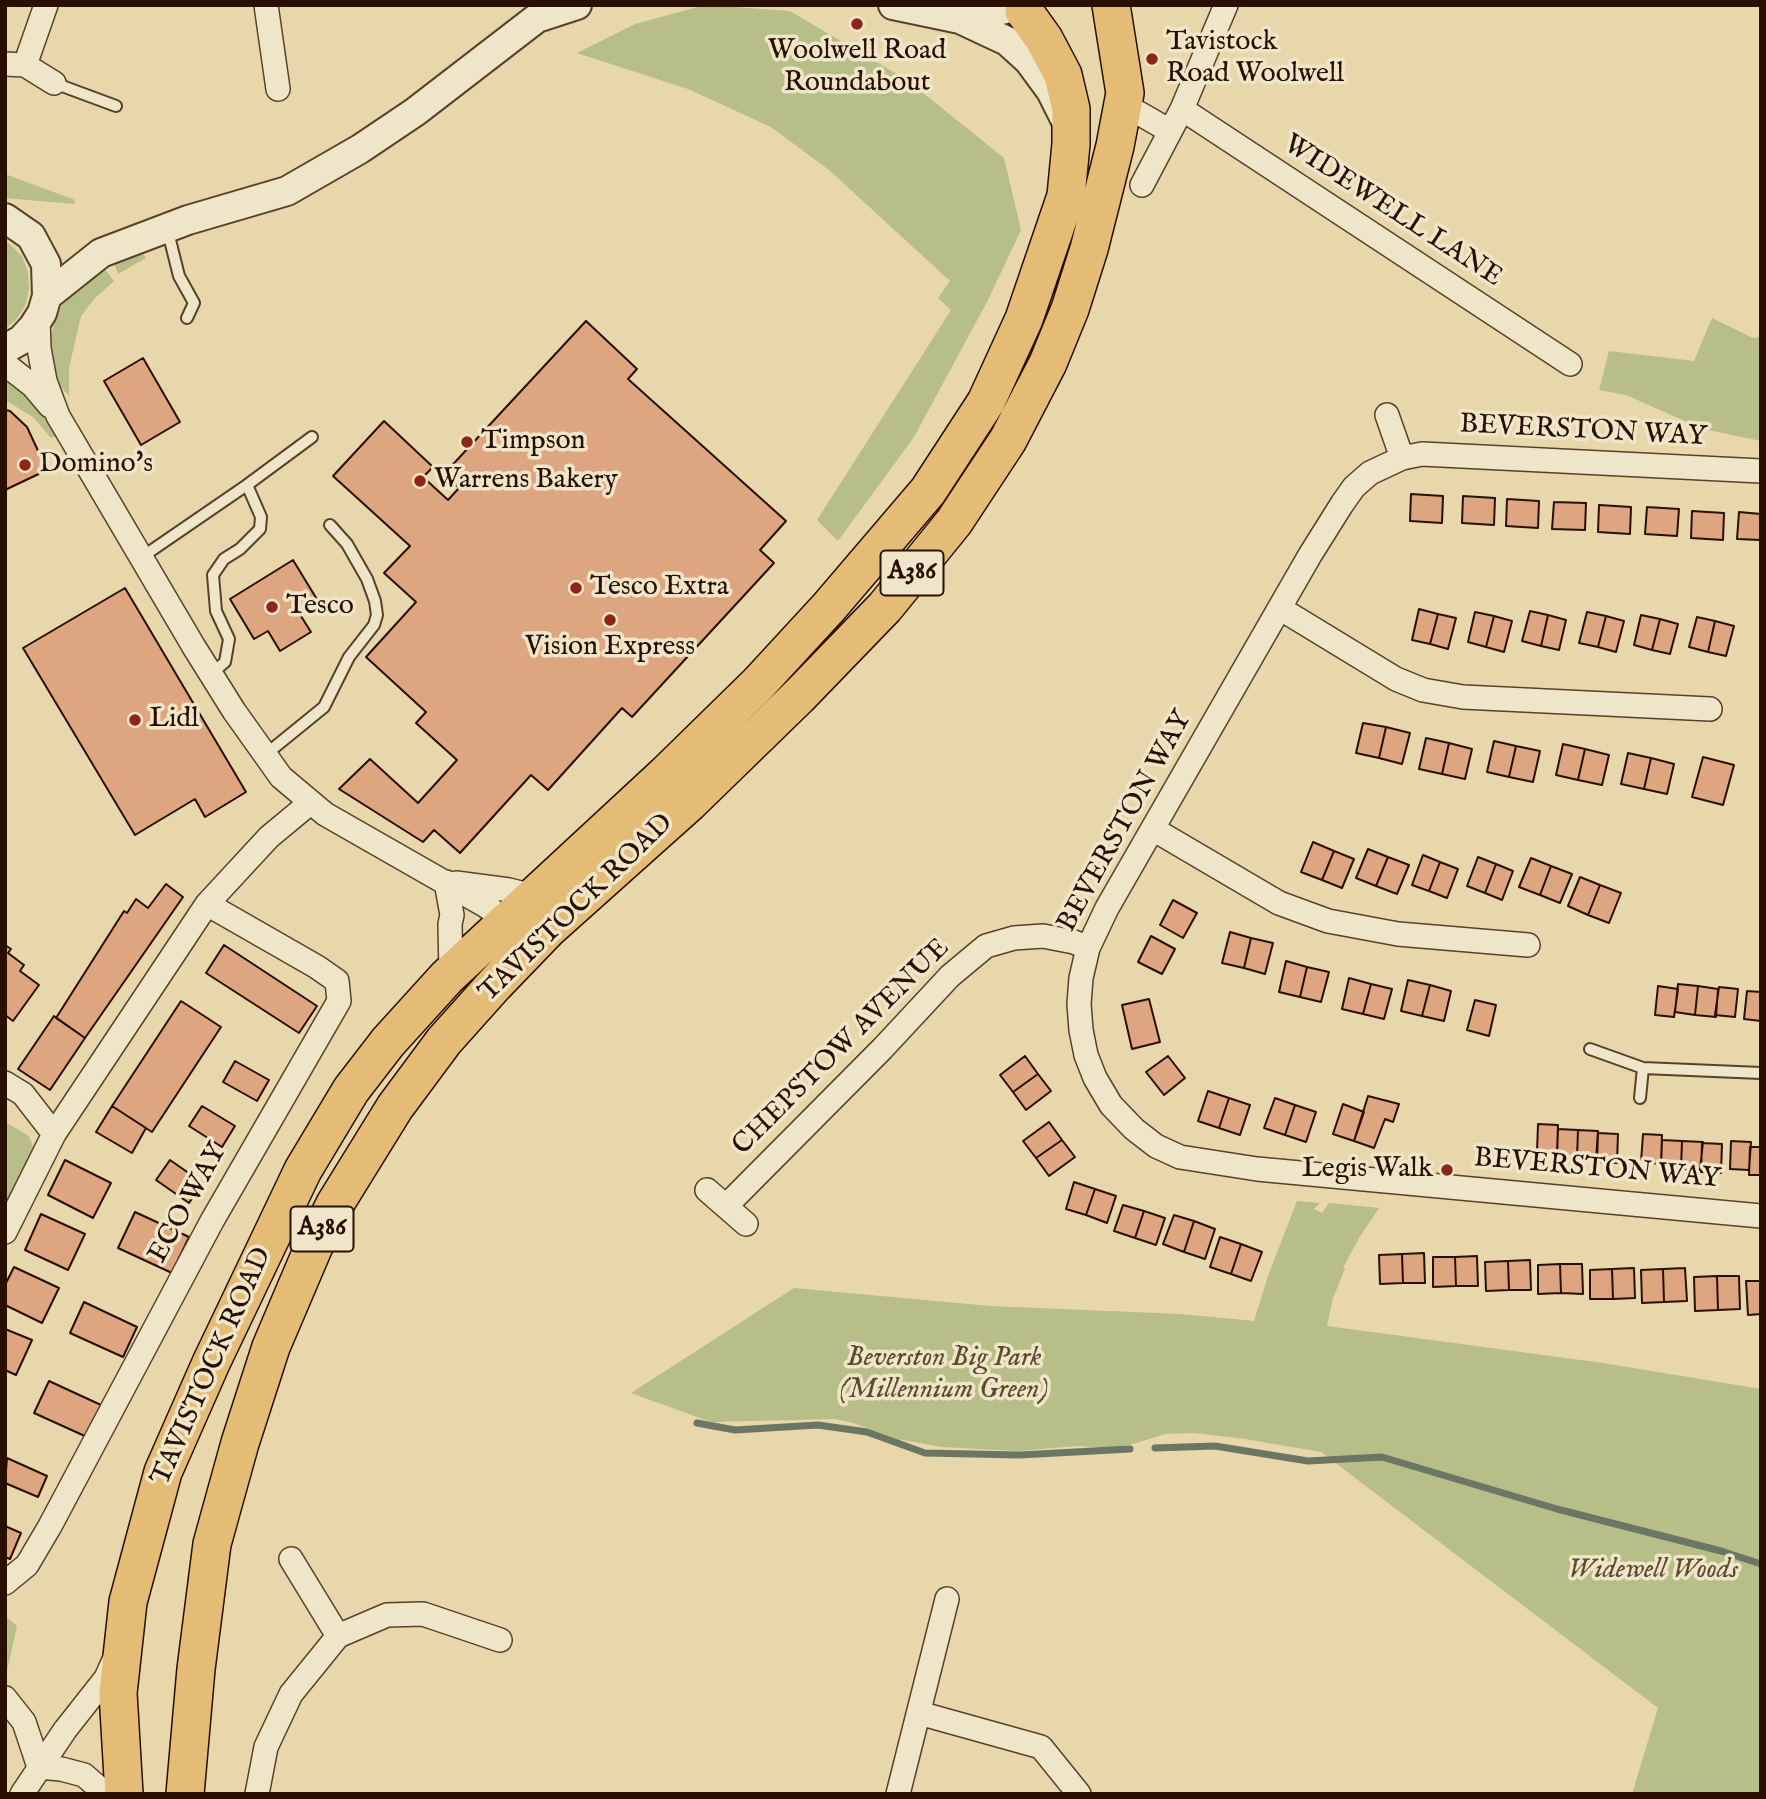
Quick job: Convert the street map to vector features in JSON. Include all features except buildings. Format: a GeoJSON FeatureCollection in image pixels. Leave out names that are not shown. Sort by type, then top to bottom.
{"type":"FeatureCollection","features":[{"type":"Feature","properties":{"kind":"highway","name":"TAVISTOCK ROAD"},"geometry":{"type":"LineString","coordinates":[[185,1794],[196,1669],[212,1544],[240,1443],[271,1347],[313,1246],[395,1107],[444,1041],[548,929],[690,802],[799,696],[884,607],[954,522],[1008,440],[1053,352],[1089,249],[1124,98],[1111,5]]}},
{"type":"Feature","properties":{"kind":"highway","name":"A386"},"geometry":{"type":"LineString","coordinates":[[1124,98],[1134,5]]}},
{"type":"Feature","properties":{"kind":"highway","name":"TAVISTOCK ROAD"},"geometry":{"type":"LineString","coordinates":[[124,1794],[118,1693],[128,1602],[163,1472],[216,1351],[303,1170],[351,1090],[388,1042],[451,974],[666,774],[758,684],[829,607],[928,491],[986,402],[1024,319],[1066,196],[1071,109],[1063,75],[1023,7]]}},
{"type":"Feature","properties":{"kind":"street"},"geometry":{"type":"LineString","coordinates":[[46,5],[15,65],[54,83]]}},
{"type":"Feature","properties":{"kind":"street"},"geometry":{"type":"LineString","coordinates":[[266,5],[278,89]]}},
{"type":"Feature","properties":{"kind":"street"},"geometry":{"type":"LineString","coordinates":[[5,349],[21,340],[43,308],[101,253],[178,224],[287,191],[360,149],[415,112],[537,18],[577,5]]}},
{"type":"Feature","properties":{"kind":"street"},"geometry":{"type":"LineString","coordinates":[[893,5],[960,19],[1007,41],[1029,61],[1051,92],[1071,131]]}},
{"type":"Feature","properties":{"kind":"street"},"geometry":{"type":"LineString","coordinates":[[1142,185],[1182,109],[1226,5]]}},
{"type":"Feature","properties":{"kind":"street"},"geometry":{"type":"LineString","coordinates":[[960,19],[1023,7]]}},
{"type":"Feature","properties":{"kind":"street"},"geometry":{"type":"LineString","coordinates":[[1124,98],[1170,131]]}},
{"type":"Feature","properties":{"kind":"street","name":"WIDEWELL LANE"},"geometry":{"type":"LineString","coordinates":[[1182,109],[1570,364]]}},
{"type":"Feature","properties":{"kind":"street"},"geometry":{"type":"LineString","coordinates":[[5,218],[31,236],[46,264],[39,348],[45,381],[58,416]]}},
{"type":"Feature","properties":{"kind":"street"},"geometry":{"type":"LineString","coordinates":[[5,364],[33,386],[58,416],[211,674],[281,777],[325,814],[446,882],[506,920],[518,960]]}},
{"type":"Feature","properties":{"kind":"street"},"geometry":{"type":"LineString","coordinates":[[1387,415],[1402,458]]}},
{"type":"Feature","properties":{"kind":"street","name":"BEVERSTON WAY"},"geometry":{"type":"LineString","coordinates":[[1761,471],[1422,454],[1402,458],[1370,473],[1354,487],[1310,555],[1107,908],[1088,948],[1081,978],[1079,1004],[1086,1055],[1095,1078],[1111,1105],[1133,1129],[1156,1146],[1180,1157],[1284,1171],[1761,1216]]}},
{"type":"Feature","properties":{"kind":"street"},"geometry":{"type":"LineString","coordinates":[[1280,609],[1396,679],[1423,690],[1463,697],[1710,709]]}},
{"type":"Feature","properties":{"kind":"street"},"geometry":{"type":"LineString","coordinates":[[5,1232],[54,1135],[207,904],[269,837],[310,803]]}},
{"type":"Feature","properties":{"kind":"street"},"geometry":{"type":"LineString","coordinates":[[1153,829],[1279,903],[1328,921],[1398,934],[1528,946]]}},
{"type":"Feature","properties":{"kind":"street"},"geometry":{"type":"LineString","coordinates":[[446,882],[509,890],[533,896]]}},
{"type":"Feature","properties":{"kind":"street"},"geometry":{"type":"LineString","coordinates":[[446,882],[452,915],[451,974]]}},
{"type":"Feature","properties":{"kind":"street","name":"ECO WAY"},"geometry":{"type":"LineString","coordinates":[[5,1583],[27,1564],[50,1526],[212,1221],[339,1001],[337,981],[207,904]]}},
{"type":"Feature","properties":{"kind":"street","name":"CHEPSTOW AVENUE"},"geometry":{"type":"LineString","coordinates":[[726,1206],[882,1049],[950,976],[986,946],[1014,938],[1043,936],[1074,942],[1088,948]]}},
{"type":"Feature","properties":{"kind":"street"},"geometry":{"type":"LineString","coordinates":[[11,1095],[54,1135]]}},
{"type":"Feature","properties":{"kind":"street"},"geometry":{"type":"LineString","coordinates":[[707,1190],[746,1224]]}},
{"type":"Feature","properties":{"kind":"street"},"geometry":{"type":"LineString","coordinates":[[291,1559],[338,1636]]}},
{"type":"Feature","properties":{"kind":"street"},"geometry":{"type":"LineString","coordinates":[[898,1794],[947,1599]]}},
{"type":"Feature","properties":{"kind":"street"},"geometry":{"type":"LineString","coordinates":[[257,1794],[266,1747],[291,1694],[338,1636],[387,1615],[423,1614],[500,1640]]}},
{"type":"Feature","properties":{"kind":"street","name":"TAVISTOCK ROAD"},"geometry":{"type":"LineString","coordinates":[[22,1794],[106,1678],[125,1633]]}},
{"type":"Feature","properties":{"kind":"street"},"geometry":{"type":"LineString","coordinates":[[5,1698],[24,1723],[39,1767],[84,1775],[106,1794]]}},
{"type":"Feature","properties":{"kind":"street"},"geometry":{"type":"LineString","coordinates":[[919,1713],[1041,1747],[1079,1794]]}},
{"type":"Feature","properties":{"kind":"lane"},"geometry":{"type":"LineString","coordinates":[[54,83],[116,107]]}},
{"type":"Feature","properties":{"kind":"lane"},"geometry":{"type":"LineString","coordinates":[[178,224],[179,276],[194,303],[187,318]]}},
{"type":"Feature","properties":{"kind":"lane"},"geometry":{"type":"LineString","coordinates":[[142,557],[313,437]]}},
{"type":"Feature","properties":{"kind":"lane"},"geometry":{"type":"LineString","coordinates":[[211,674],[225,662],[229,639],[216,611],[213,575],[224,558],[240,549],[260,529],[261,517],[247,485]]}},
{"type":"Feature","properties":{"kind":"lane"},"geometry":{"type":"LineString","coordinates":[[265,755],[324,707],[349,657],[374,625],[377,615],[359,561],[330,525]]}},
{"type":"Feature","properties":{"kind":"lane"},"geometry":{"type":"LineString","coordinates":[[1590,1049],[1643,1068],[1761,1073]]}},
{"type":"Feature","properties":{"kind":"lane"},"geometry":{"type":"LineString","coordinates":[[1640,1098],[1643,1068]]}},
{"type":"Feature","properties":{"kind":"green space"},"geometry":{"type":"Polygon","coordinates":[[[705,5],[790,11],[907,80],[1004,158],[1021,230],[988,300],[914,437],[838,541],[817,520],[951,310],[938,298],[950,281],[829,170],[771,127],[688,89],[577,53],[635,24],[705,5]]]}},
{"type":"Feature","properties":{"kind":"green space"},"geometry":{"type":"Polygon","coordinates":[[[5,174],[75,200],[74,204],[5,198],[5,174]]]}},
{"type":"Feature","properties":{"kind":"green space"},"geometry":{"type":"Polygon","coordinates":[[[5,240],[22,256],[28,272],[29,289],[25,306],[16,320],[5,329],[5,240]]]}},
{"type":"Feature","properties":{"kind":"green space"},"geometry":{"type":"Polygon","coordinates":[[[143,254],[146,258],[118,274],[114,263],[143,254]]]}},
{"type":"Feature","properties":{"kind":"green space"},"geometry":{"type":"Polygon","coordinates":[[[104,268],[114,281],[94,299],[81,316],[69,368],[69,396],[60,386],[50,362],[50,340],[54,323],[66,296],[104,268]]]}},
{"type":"Feature","properties":{"kind":"green space"},"geometry":{"type":"Polygon","coordinates":[[[1712,318],[1753,338],[1761,337],[1761,441],[1703,429],[1626,395],[1599,390],[1609,351],[1694,361],[1712,318]]]}},
{"type":"Feature","properties":{"kind":"green space"},"geometry":{"type":"Polygon","coordinates":[[[5,379],[36,401],[55,436],[51,438],[33,417],[5,400],[5,379]]]}},
{"type":"Feature","properties":{"kind":"green space"},"geometry":{"type":"Polygon","coordinates":[[[7,1123],[29,1136],[34,1149],[5,1207],[7,1123]]]}},
{"type":"Feature","properties":{"kind":"green space"},"geometry":{"type":"Polygon","coordinates":[[[1297,1201],[1320,1203],[1314,1209],[1322,1213],[1329,1203],[1379,1208],[1343,1268],[1345,1269],[1333,1298],[1327,1326],[1603,1363],[1761,1389],[1761,1794],[1632,1794],[1658,1708],[1321,1452],[1194,1433],[1165,1434],[1130,1445],[1108,1448],[1078,1446],[1017,1451],[942,1447],[897,1439],[835,1419],[711,1422],[631,1393],[794,1288],[990,1306],[1180,1314],[1254,1321],[1297,1201]]]}},
{"type":"Feature","properties":{"kind":"green space"},"geometry":{"type":"Polygon","coordinates":[[[5,1616],[17,1626],[5,1680],[5,1616]]]}},
{"type":"Feature","properties":{"kind":"waterway"},"geometry":{"type":"LineString","coordinates":[[697,1423],[735,1430],[818,1425],[867,1432],[925,1453],[1020,1455],[1130,1449]]}},
{"type":"Feature","properties":{"kind":"waterway"},"geometry":{"type":"LineString","coordinates":[[1155,1448],[1215,1446],[1308,1461],[1382,1457],[1557,1509],[1721,1551],[1761,1564]]}},
{"type":"Feature","properties":{"kind":"place","name":"Woolwell Road Roundabout"},"geometry":{"type":"Point","coordinates":[857,24]}},
{"type":"Feature","properties":{"kind":"place","name":"Tavistock Road Woolwell"},"geometry":{"type":"Point","coordinates":[1152,59]}},
{"type":"Feature","properties":{"kind":"place","name":"Timpson"},"geometry":{"type":"Point","coordinates":[467,442]}},
{"type":"Feature","properties":{"kind":"place","name":"Domino's"},"geometry":{"type":"Point","coordinates":[25,465]}},
{"type":"Feature","properties":{"kind":"place","name":"Warrens Bakery"},"geometry":{"type":"Point","coordinates":[420,481]}},
{"type":"Feature","properties":{"kind":"place","name":"Tesco Extra"},"geometry":{"type":"Point","coordinates":[576,588]}},
{"type":"Feature","properties":{"kind":"place","name":"Tesco"},"geometry":{"type":"Point","coordinates":[272,607]}},
{"type":"Feature","properties":{"kind":"place","name":"Vision Express"},"geometry":{"type":"Point","coordinates":[610,620]}},
{"type":"Feature","properties":{"kind":"place","name":"Lidl"},"geometry":{"type":"Point","coordinates":[135,720]}},
{"type":"Feature","properties":{"kind":"place","name":"Legis Walk"},"geometry":{"type":"Point","coordinates":[1447,1170]}},
{"type":"Feature","properties":{"kind":"park label","name":"Beverston Big Park (Millennium Green)"},"geometry":{"type":"Point","coordinates":[944,1375]}},
{"type":"Feature","properties":{"kind":"park label","name":"Widewell Woods"},"geometry":{"type":"Point","coordinates":[1653,1571]}}]}
